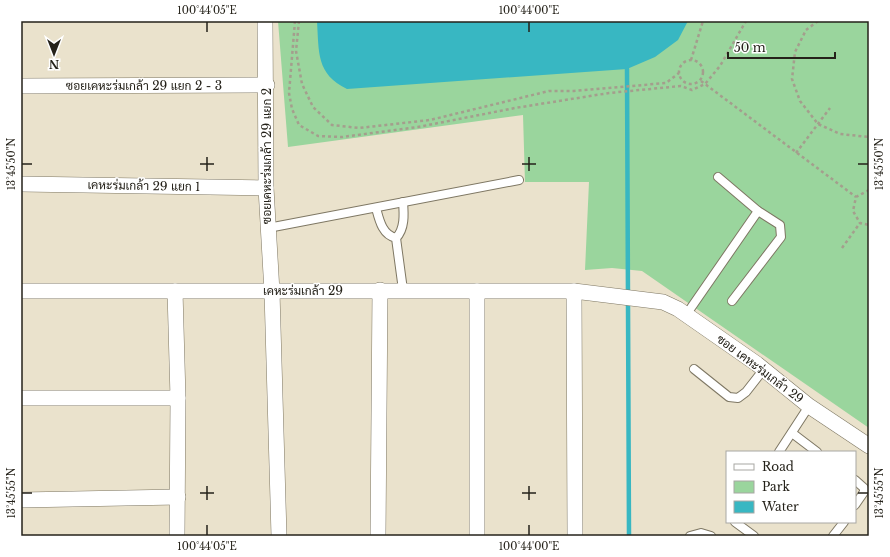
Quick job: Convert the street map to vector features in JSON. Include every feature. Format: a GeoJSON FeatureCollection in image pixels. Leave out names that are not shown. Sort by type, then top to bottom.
{"type":"FeatureCollection","features":[{"type":"Feature","properties":{"kind":"street","name":"ซอยเคหะร่มเกล้า 29 แยก 2"},"geometry":{"type":"LineString","coordinates":[[265,21],[267,85],[265,134],[266,188],[272,292],[279,536]]}},
{"type":"Feature","properties":{"kind":"street","name":"ซอยเคหะร่มเกล้า 29 แยก 2 - 3"},"geometry":{"type":"LineString","coordinates":[[21,86],[267,85]]}},
{"type":"Feature","properties":{"kind":"street","name":"เคหะร่มเกล้า 29 แยก 1"},"geometry":{"type":"LineString","coordinates":[[21,184],[266,188]]}},
{"type":"Feature","properties":{"kind":"street"},"geometry":{"type":"LineString","coordinates":[[378,536],[380,290]]}},
{"type":"Feature","properties":{"kind":"street","name":"เคหะร่มเกล้า 29"},"geometry":{"type":"LineString","coordinates":[[21,291],[580,291],[648,300]]}},
{"type":"Feature","properties":{"kind":"street"},"geometry":{"type":"LineString","coordinates":[[175,291],[178,398],[178,536]]}},
{"type":"Feature","properties":{"kind":"street"},"geometry":{"type":"LineString","coordinates":[[477,291],[478,536]]}},
{"type":"Feature","properties":{"kind":"street"},"geometry":{"type":"LineString","coordinates":[[575,536],[580,291]]}},
{"type":"Feature","properties":{"kind":"street","name":"ซอย เคหะร่มเกล้า 29"},"geometry":{"type":"LineString","coordinates":[[648,300],[663,302],[686,314],[764,369],[809,406],[869,446]]}},
{"type":"Feature","properties":{"kind":"street"},"geometry":{"type":"LineString","coordinates":[[21,398],[178,398]]}},
{"type":"Feature","properties":{"kind":"street"},"geometry":{"type":"LineString","coordinates":[[21,500],[178,497]]}},
{"type":"Feature","properties":{"kind":"lane"},"geometry":{"type":"LineString","coordinates":[[718,177],[758,211],[780,225],[781,237],[732,301]]}},
{"type":"Feature","properties":{"kind":"lane"},"geometry":{"type":"LineString","coordinates":[[268,228],[519,180]]}},
{"type":"Feature","properties":{"kind":"lane"},"geometry":{"type":"LineString","coordinates":[[403,202],[404,218],[399,235],[396,238],[403,290]]}},
{"type":"Feature","properties":{"kind":"lane"},"geometry":{"type":"LineString","coordinates":[[376,208],[382,227],[393,238],[396,238]]}},
{"type":"Feature","properties":{"kind":"lane"},"geometry":{"type":"LineString","coordinates":[[686,314],[758,211]]}},
{"type":"Feature","properties":{"kind":"lane"},"geometry":{"type":"LineString","coordinates":[[694,369],[728,397],[738,398],[746,392],[764,369]]}},
{"type":"Feature","properties":{"kind":"lane"},"geometry":{"type":"LineString","coordinates":[[780,451],[809,406]]}},
{"type":"Feature","properties":{"kind":"lane"},"geometry":{"type":"LineString","coordinates":[[792,433],[816,451]]}},
{"type":"Feature","properties":{"kind":"lane"},"geometry":{"type":"LineString","coordinates":[[856,481],[864,488],[864,492],[856,504]]}},
{"type":"Feature","properties":{"kind":"lane"},"geometry":{"type":"LineString","coordinates":[[736,523],[754,536]]}},
{"type":"Feature","properties":{"kind":"lane"},"geometry":{"type":"LineString","coordinates":[[833,536],[843,523]]}},
{"type":"Feature","properties":{"kind":"lane"},"geometry":{"type":"LineString","coordinates":[[690,536],[701,533],[711,536]]}},
{"type":"Feature","properties":{"kind":"path"},"geometry":{"type":"LineString","coordinates":[[295,21],[289,93],[292,109],[299,125],[318,136],[342,137],[418,128],[515,108],[609,93],[681,86],[692,90],[705,84],[720,66],[746,21]]}},
{"type":"Feature","properties":{"kind":"path"},"geometry":{"type":"LineString","coordinates":[[299,21],[296,51],[302,84],[313,107],[332,125],[359,128],[430,120],[549,91],[574,91],[666,83],[679,73],[682,64],[691,60],[700,63],[704,72],[701,81],[692,85],[683,82],[679,73]]}},
{"type":"Feature","properties":{"kind":"path"},"geometry":{"type":"LineString","coordinates":[[691,60],[703,21]]}},
{"type":"Feature","properties":{"kind":"path"},"geometry":{"type":"LineString","coordinates":[[818,21],[806,30],[796,52],[792,79],[800,101],[818,124],[840,134],[869,137]]}},
{"type":"Feature","properties":{"kind":"path"},"geometry":{"type":"LineString","coordinates":[[701,81],[856,197]]}},
{"type":"Feature","properties":{"kind":"path"},"geometry":{"type":"LineString","coordinates":[[796,153],[830,108]]}},
{"type":"Feature","properties":{"kind":"path"},"geometry":{"type":"LineString","coordinates":[[869,190],[856,197],[853,211],[860,223],[869,225]]}},
{"type":"Feature","properties":{"kind":"path"},"geometry":{"type":"LineString","coordinates":[[842,248],[860,223]]}},
{"type":"Feature","properties":{"kind":"green space"},"geometry":{"type":"Polygon","coordinates":[[[278,21],[869,21],[869,428],[642,271],[612,268],[585,270],[589,182],[525,182],[523,115],[288,147],[278,21]]]}},
{"type":"Feature","properties":{"kind":"water"},"geometry":{"type":"Polygon","coordinates":[[[317,21],[688,21],[678,40],[655,57],[627,69],[347,89],[337,83],[324,69],[319,52],[317,21]]]}},
{"type":"Feature","properties":{"kind":"waterway"},"geometry":{"type":"LineString","coordinates":[[627,69],[629,536]]}}]}
